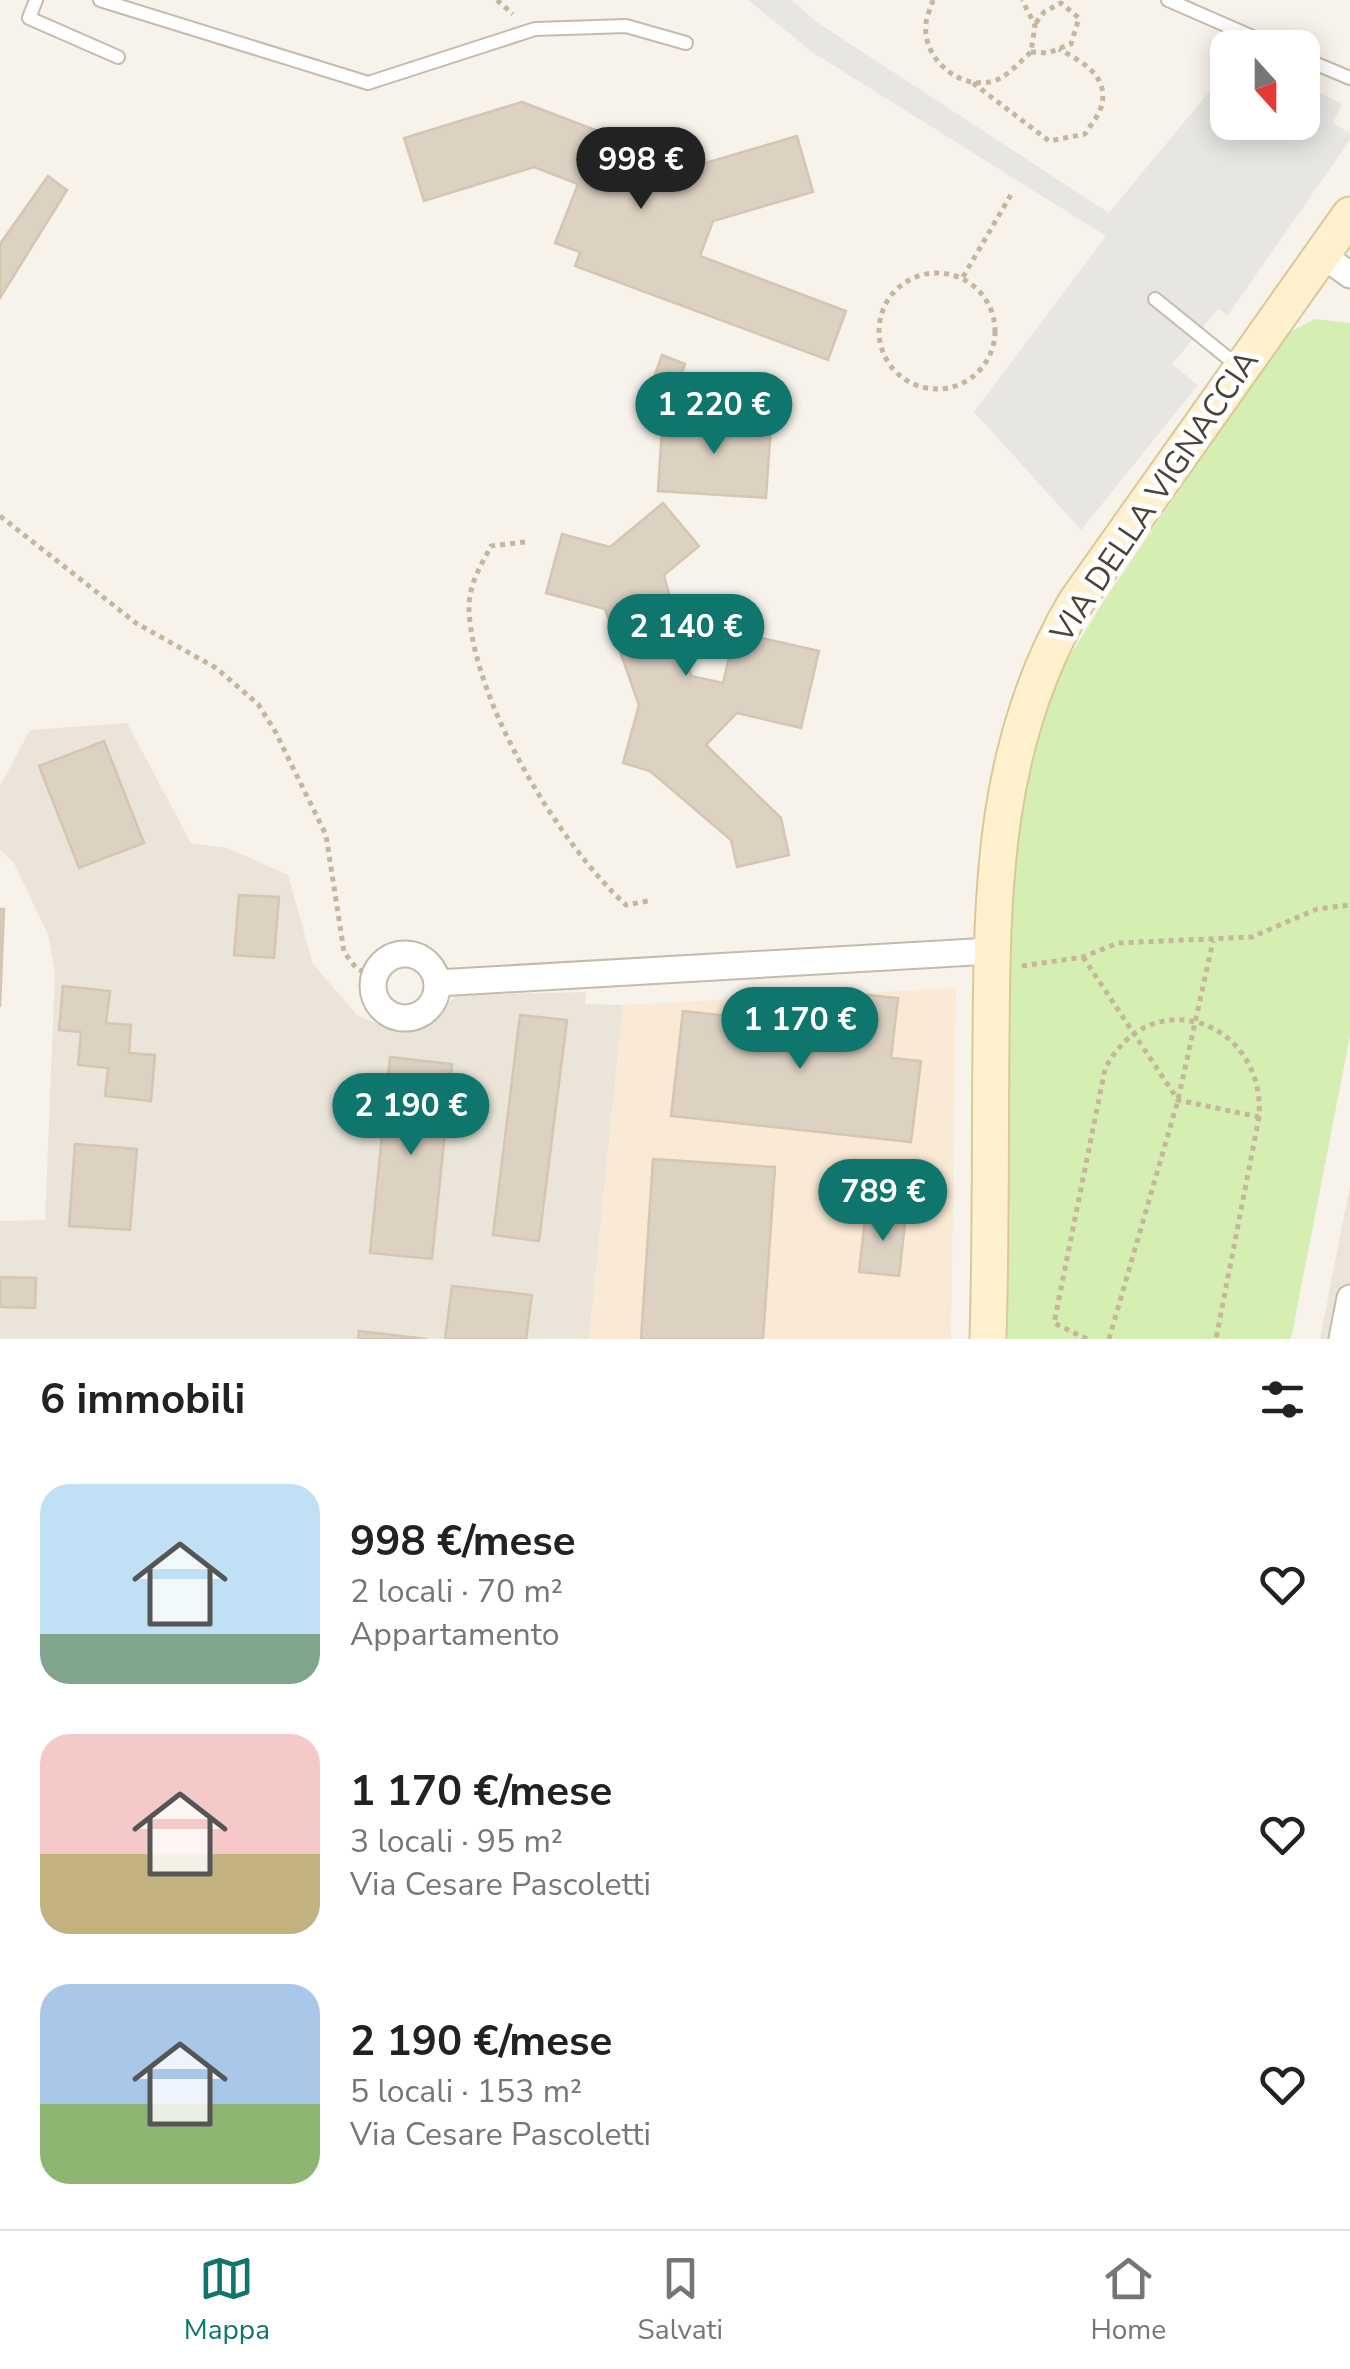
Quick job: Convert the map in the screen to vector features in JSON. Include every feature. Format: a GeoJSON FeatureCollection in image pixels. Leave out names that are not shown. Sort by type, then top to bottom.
{"type":"FeatureCollection","features":[{"type":"Feature","properties":{"kind":"street","name":"VIA DELLA VIGNACCIA"},"geometry":{"type":"LineString","coordinates":[[988,1339],[992,950],[1002,814],[1015,748],[1039,672],[1076,602],[1350,214]]}},
{"type":"Feature","properties":{"kind":"street"},"geometry":{"type":"LineString","coordinates":[[1322,254],[1350,275]]}},
{"type":"Feature","properties":{"kind":"street"},"geometry":{"type":"LineString","coordinates":[[436,984],[992,950]]}},
{"type":"Feature","properties":{"kind":"street"},"geometry":{"type":"LineString","coordinates":[[408,955],[428,964],[436,993],[425,1011],[406,1018],[386,1013],[372,986],[374,976],[388,960],[408,955]]}},
{"type":"Feature","properties":{"kind":"street"},"geometry":{"type":"LineString","coordinates":[[1342,1339],[1350,1298]]}},
{"type":"Feature","properties":{"kind":"lane"},"geometry":{"type":"LineString","coordinates":[[36,0],[30,18],[118,57]]}},
{"type":"Feature","properties":{"kind":"lane"},"geometry":{"type":"LineString","coordinates":[[100,0],[368,83],[535,30],[626,26],[686,43]]}},
{"type":"Feature","properties":{"kind":"lane"},"geometry":{"type":"LineString","coordinates":[[1168,0],[1237,30]]}},
{"type":"Feature","properties":{"kind":"lane"},"geometry":{"type":"LineString","coordinates":[[1320,66],[1350,78]]}},
{"type":"Feature","properties":{"kind":"lane"},"geometry":{"type":"LineString","coordinates":[[1156,299],[1240,368]]}},
{"type":"Feature","properties":{"kind":"path"},"geometry":{"type":"LineString","coordinates":[[933,0],[925,25],[929,46],[939,63],[953,76],[973,83],[1049,141],[1085,134],[1102,104],[1098,78],[1088,66],[1058,49]]}},
{"type":"Feature","properties":{"kind":"path"},"geometry":{"type":"LineString","coordinates":[[1022,0],[1035,24]]}},
{"type":"Feature","properties":{"kind":"path"},"geometry":{"type":"LineString","coordinates":[[973,83],[1000,79],[1031,52],[1035,24],[1044,12],[1062,2],[1073,10],[1078,18],[1071,44],[1048,53],[1031,52]]}},
{"type":"Feature","properties":{"kind":"path"},"geometry":{"type":"LineString","coordinates":[[962,277],[1012,193]]}},
{"type":"Feature","properties":{"kind":"path"},"geometry":{"type":"LineString","coordinates":[[932,272],[962,277],[986,297],[996,326],[991,356],[972,379],[942,390],[912,385],[888,365],[878,336],[884,306],[903,282],[932,272]]}},
{"type":"Feature","properties":{"kind":"path"},"geometry":{"type":"LineString","coordinates":[[0,516],[136,623],[216,668],[258,704],[326,836],[344,952],[357,969],[374,976]]}},
{"type":"Feature","properties":{"kind":"path"},"geometry":{"type":"LineString","coordinates":[[525,542],[492,546],[474,577],[469,608],[473,640],[489,692],[523,770],[599,881],[626,906],[648,901]]}},
{"type":"Feature","properties":{"kind":"path"},"geometry":{"type":"LineString","coordinates":[[992,950],[1008,968],[1083,957],[1118,943],[1252,937],[1317,909],[1350,905]]}},
{"type":"Feature","properties":{"kind":"path"},"geometry":{"type":"LineString","coordinates":[[1109,1339],[1178,1100],[1213,941]]}},
{"type":"Feature","properties":{"kind":"path"},"geometry":{"type":"LineString","coordinates":[[1083,957],[1178,1100],[1259,1117]]}},
{"type":"Feature","properties":{"kind":"path"},"geometry":{"type":"LineString","coordinates":[[1087,1339],[1054,1323],[1104,1070],[1134,1033],[1160,1022],[1196,1021],[1221,1032],[1246,1058],[1259,1088],[1259,1117],[1216,1339]]}},
{"type":"Feature","properties":{"kind":"shaded area"},"geometry":{"type":"Polygon","coordinates":[[[748,0],[792,0],[815,21],[1109,213],[1210,91],[1210,140],[1320,140],[1320,93],[1342,104],[1333,123],[1350,133],[1350,140],[1228,315],[1218,309],[1172,364],[1198,385],[1081,530],[974,412],[1106,236],[812,52],[748,0]]]}},
{"type":"Feature","properties":{"kind":"shaded area"},"geometry":{"type":"Polygon","coordinates":[[[127,723],[191,843],[228,848],[288,875],[313,964],[357,1015],[406,1029],[435,1018],[456,995],[586,992],[585,1004],[623,1005],[589,1339],[0,1339],[0,1221],[45,1220],[55,971],[48,935],[14,863],[0,850],[0,786],[30,730],[127,723]]]}},
{"type":"Feature","properties":{"kind":"shaded area"},"geometry":{"type":"Polygon","coordinates":[[[956,988],[951,1339],[589,1339],[623,1005],[956,988]]]}},
{"type":"Feature","properties":{"kind":"shaded area"},"geometry":{"type":"Polygon","coordinates":[[[1350,1185],[1350,1339],[1320,1339],[1350,1185]]]}},
{"type":"Feature","properties":{"kind":"green space"},"geometry":{"type":"Polygon","coordinates":[[[1315,319],[1350,323],[1350,1036],[1291,1339],[1008,1339],[1008,968],[1012,879],[1022,786],[1045,696],[1105,599],[1286,334],[1315,319]]]}},
{"type":"Feature","properties":{"kind":"building"},"geometry":{"type":"Polygon","coordinates":[[[522,102],[692,167],[797,136],[813,192],[713,221],[700,256],[846,311],[828,360],[575,266],[580,252],[555,243],[578,184],[534,167],[424,201],[404,138],[522,102]]]}},
{"type":"Feature","properties":{"kind":"building"},"geometry":{"type":"Polygon","coordinates":[[[48,176],[67,190],[0,298],[0,244],[48,176]]]}},
{"type":"Feature","properties":{"kind":"building"},"geometry":{"type":"Polygon","coordinates":[[[662,355],[685,364],[673,398],[650,389],[662,355]]]}},
{"type":"Feature","properties":{"kind":"building"},"geometry":{"type":"Polygon","coordinates":[[[663,415],[771,423],[766,498],[658,491],[663,415]]]}},
{"type":"Feature","properties":{"kind":"building"},"geometry":{"type":"Polygon","coordinates":[[[663,503],[699,546],[664,575],[691,676],[723,683],[735,632],[819,651],[801,728],[737,713],[706,745],[781,818],[789,855],[737,867],[731,840],[650,771],[623,763],[639,705],[605,609],[546,593],[562,534],[610,547],[663,503]]]}},
{"type":"Feature","properties":{"kind":"building"},"geometry":{"type":"Polygon","coordinates":[[[104,741],[144,843],[79,868],[39,766],[104,741]]]}},
{"type":"Feature","properties":{"kind":"building"},"geometry":{"type":"Polygon","coordinates":[[[239,895],[279,897],[274,958],[234,955],[239,895]]]}},
{"type":"Feature","properties":{"kind":"building"},"geometry":{"type":"Polygon","coordinates":[[[0,909],[4,909],[0,1007],[0,909]]]}},
{"type":"Feature","properties":{"kind":"building"},"geometry":{"type":"Polygon","coordinates":[[[63,986],[110,991],[106,1023],[131,1025],[129,1053],[155,1055],[151,1101],[105,1096],[108,1068],[78,1065],[81,1032],[59,1030],[63,986]]]}},
{"type":"Feature","properties":{"kind":"building"},"geometry":{"type":"Polygon","coordinates":[[[849,993],[898,998],[891,1058],[921,1061],[911,1142],[671,1116],[683,1011],[824,1026],[826,1011],[846,1014],[849,993]]]}},
{"type":"Feature","properties":{"kind":"building"},"geometry":{"type":"Polygon","coordinates":[[[520,1015],[567,1020],[539,1241],[493,1235],[520,1015]]]}},
{"type":"Feature","properties":{"kind":"building"},"geometry":{"type":"Polygon","coordinates":[[[390,1057],[452,1064],[432,1259],[370,1253],[390,1057]]]}},
{"type":"Feature","properties":{"kind":"building"},"geometry":{"type":"Polygon","coordinates":[[[75,1144],[137,1149],[130,1230],[69,1226],[75,1144]]]}},
{"type":"Feature","properties":{"kind":"building"},"geometry":{"type":"Polygon","coordinates":[[[653,1159],[775,1167],[763,1339],[641,1339],[653,1159]]]}},
{"type":"Feature","properties":{"kind":"building"},"geometry":{"type":"Polygon","coordinates":[[[866,1211],[906,1215],[899,1276],[859,1272],[866,1211]]]}},
{"type":"Feature","properties":{"kind":"building"},"geometry":{"type":"Polygon","coordinates":[[[0,1277],[36,1278],[35,1308],[0,1307],[0,1277]]]}},
{"type":"Feature","properties":{"kind":"building"},"geometry":{"type":"Polygon","coordinates":[[[452,1286],[532,1295],[526,1339],[445,1339],[452,1286]]]}},
{"type":"Feature","properties":{"kind":"building"},"geometry":{"type":"Polygon","coordinates":[[[359,1331],[427,1339],[358,1339],[359,1331]]]}}]}
